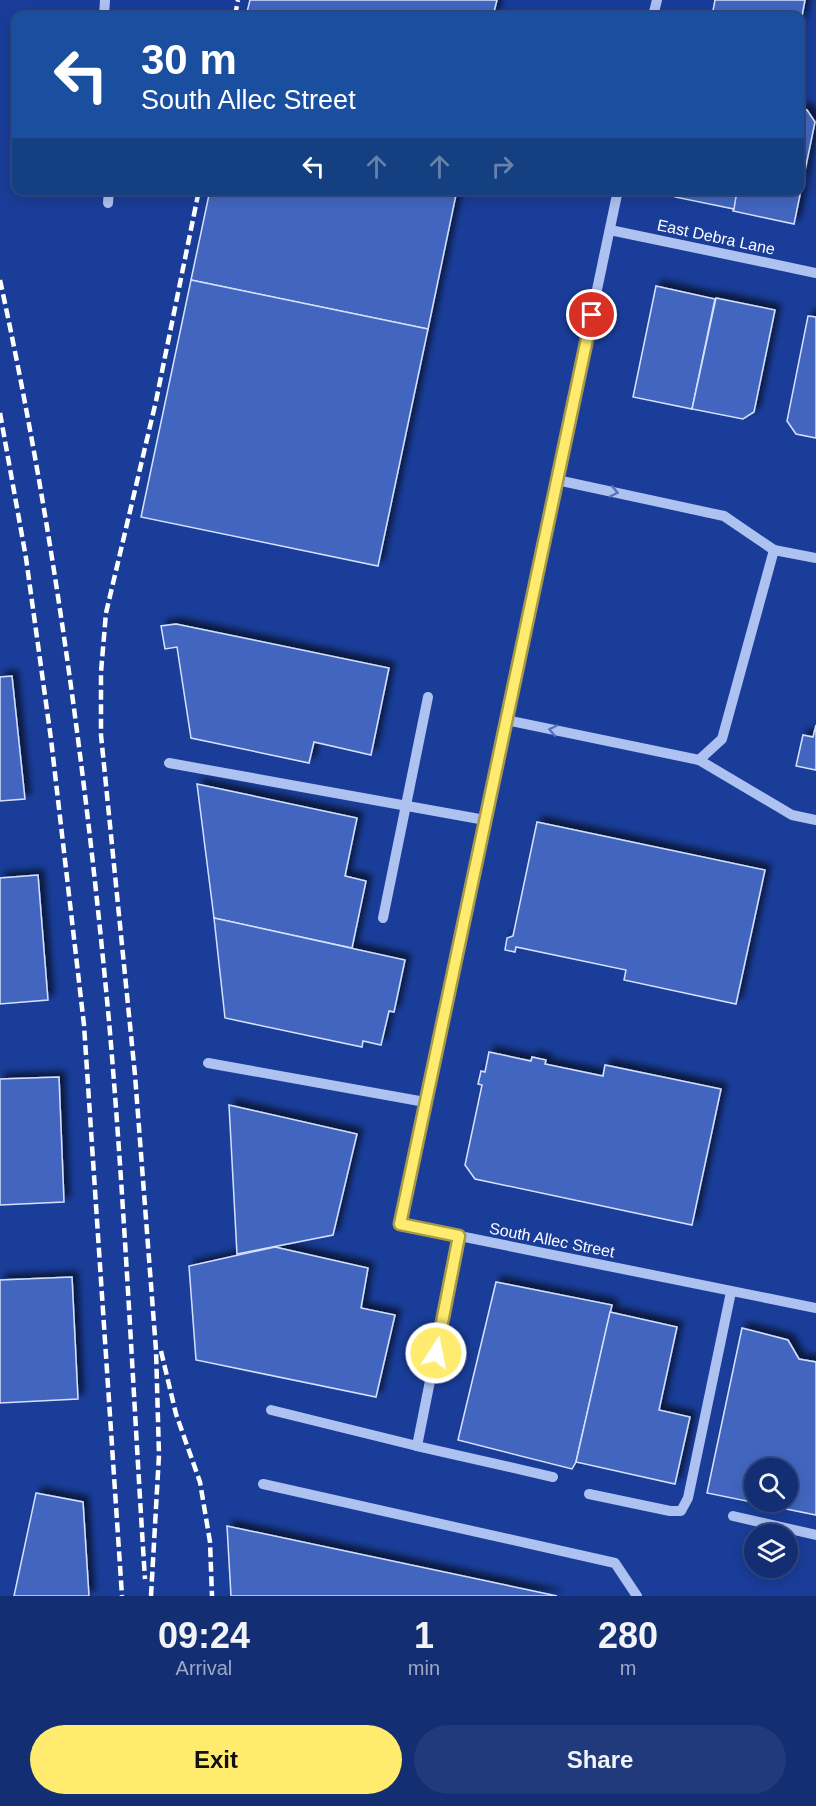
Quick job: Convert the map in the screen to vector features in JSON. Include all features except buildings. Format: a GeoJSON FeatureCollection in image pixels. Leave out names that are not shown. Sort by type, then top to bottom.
{"type":"FeatureCollection","features":[{"type":"Feature","properties":{"kind":"street"},"geometry":{"type":"LineString","coordinates":[[108,203],[109,195]]}},
{"type":"Feature","properties":{"kind":"street","name":"South Allec Street"},"geometry":{"type":"LineString","coordinates":[[617,195],[400,1224],[816,1308]]}},
{"type":"Feature","properties":{"kind":"street","name":"East Debra Lane"},"geometry":{"type":"LineString","coordinates":[[610,230],[816,273]]}},
{"type":"Feature","properties":{"kind":"street"},"geometry":{"type":"LineString","coordinates":[[557,480],[724,516],[774,550],[816,558]]}},
{"type":"Feature","properties":{"kind":"street"},"geometry":{"type":"LineString","coordinates":[[699,760],[722,739],[774,550]]}},
{"type":"Feature","properties":{"kind":"street"},"geometry":{"type":"LineString","coordinates":[[383,918],[428,697]]}},
{"type":"Feature","properties":{"kind":"street"},"geometry":{"type":"LineString","coordinates":[[506,720],[699,760],[792,815],[816,820]]}},
{"type":"Feature","properties":{"kind":"street"},"geometry":{"type":"LineString","coordinates":[[169,763],[485,820]]}},
{"type":"Feature","properties":{"kind":"street"},"geometry":{"type":"LineString","coordinates":[[208,1063],[425,1102]]}},
{"type":"Feature","properties":{"kind":"street"},"geometry":{"type":"LineString","coordinates":[[417,1446],[459,1236]]}},
{"type":"Feature","properties":{"kind":"street"},"geometry":{"type":"LineString","coordinates":[[589,1494],[670,1511],[681,1510],[688,1498],[731,1292]]}},
{"type":"Feature","properties":{"kind":"street"},"geometry":{"type":"LineString","coordinates":[[271,1410],[553,1477]]}},
{"type":"Feature","properties":{"kind":"street"},"geometry":{"type":"LineString","coordinates":[[263,1484],[615,1563],[637,1596]]}},
{"type":"Feature","properties":{"kind":"street"},"geometry":{"type":"LineString","coordinates":[[733,1516],[816,1535]]}},
{"type":"Feature","properties":{"kind":"railway"},"geometry":{"type":"LineString","coordinates":[[236,12],[238,0]]}},
{"type":"Feature","properties":{"kind":"railway"},"geometry":{"type":"LineString","coordinates":[[151,1596],[159,1455],[156,1350],[135,1075],[101,735],[101,672],[106,613],[156,401],[198,195]]}},
{"type":"Feature","properties":{"kind":"railway"},"geometry":{"type":"LineString","coordinates":[[0,280],[52,556],[90,835],[115,1090],[145,1579]]}},
{"type":"Feature","properties":{"kind":"railway"},"geometry":{"type":"LineString","coordinates":[[0,413],[26,558],[51,739],[84,1025],[122,1596]]}},
{"type":"Feature","properties":{"kind":"railway"},"geometry":{"type":"LineString","coordinates":[[161,1351],[176,1414],[200,1482],[210,1542],[212,1596]]}},
{"type":"Feature","properties":{"kind":"route"},"geometry":{"type":"LineString","coordinates":[[436,1353],[459,1236],[400,1224],[592,315]]}}]}
